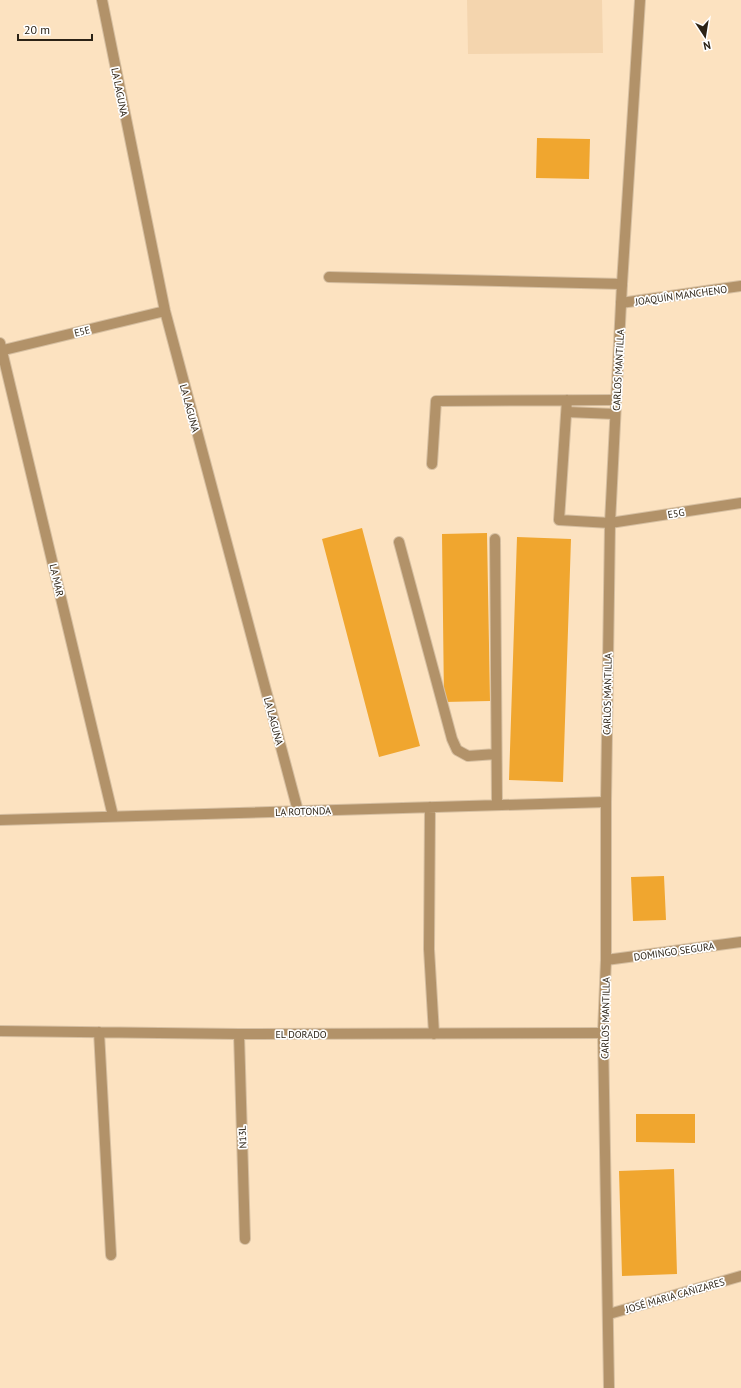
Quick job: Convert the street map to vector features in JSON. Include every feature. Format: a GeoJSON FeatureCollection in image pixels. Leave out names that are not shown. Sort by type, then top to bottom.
{"type":"FeatureCollection","features":[{"type":"Feature","properties":{"kind":"street","name":"LA LAGUNA"},"geometry":{"type":"LineString","coordinates":[[102,0],[165,311],[298,811]]}},
{"type":"Feature","properties":{"kind":"street","name":"CARLOS MANTILLA"},"geometry":{"type":"LineString","coordinates":[[609,1388],[609,1314],[603,1033],[606,960],[606,802],[610,523],[622,284],[640,0]]}},
{"type":"Feature","properties":{"kind":"street"},"geometry":{"type":"LineString","coordinates":[[328,277],[622,284]]}},
{"type":"Feature","properties":{"kind":"street","name":"JOAQUÍN MANCHENO"},"geometry":{"type":"LineString","coordinates":[[621,303],[741,286]]}},
{"type":"Feature","properties":{"kind":"street","name":"E5E"},"geometry":{"type":"LineString","coordinates":[[1,348],[165,311]]}},
{"type":"Feature","properties":{"kind":"street","name":"LA MAR"},"geometry":{"type":"LineString","coordinates":[[1,348],[113,816]]}},
{"type":"Feature","properties":{"kind":"street"},"geometry":{"type":"LineString","coordinates":[[432,464],[436,400],[616,400]]}},
{"type":"Feature","properties":{"kind":"street"},"geometry":{"type":"LineString","coordinates":[[568,400],[566,412],[616,414]]}},
{"type":"Feature","properties":{"kind":"street","name":"E5G"},"geometry":{"type":"LineString","coordinates":[[566,412],[559,520],[610,523],[741,503]]}},
{"type":"Feature","properties":{"kind":"street"},"geometry":{"type":"LineString","coordinates":[[495,539],[496,805]]}},
{"type":"Feature","properties":{"kind":"street"},"geometry":{"type":"LineString","coordinates":[[399,542],[452,739],[457,750],[468,756],[496,754]]}},
{"type":"Feature","properties":{"kind":"street","name":"LA ROTONDA"},"geometry":{"type":"LineString","coordinates":[[0,820],[606,802]]}},
{"type":"Feature","properties":{"kind":"street"},"geometry":{"type":"LineString","coordinates":[[430,807],[429,949],[434,1034]]}},
{"type":"Feature","properties":{"kind":"street","name":"DOMINGO SEGURA"},"geometry":{"type":"LineString","coordinates":[[606,960],[741,942]]}},
{"type":"Feature","properties":{"kind":"street","name":"EL DORADO"},"geometry":{"type":"LineString","coordinates":[[0,1030],[239,1034],[603,1033]]}},
{"type":"Feature","properties":{"kind":"street"},"geometry":{"type":"LineString","coordinates":[[99,1032],[111,1255]]}},
{"type":"Feature","properties":{"kind":"street","name":"N13L"},"geometry":{"type":"LineString","coordinates":[[239,1034],[245,1239]]}},
{"type":"Feature","properties":{"kind":"street","name":"JOSÉ MARIA CAÑIZARES"},"geometry":{"type":"LineString","coordinates":[[609,1314],[741,1276]]}},
{"type":"Feature","properties":{"kind":"shaded area"},"geometry":{"type":"Polygon","coordinates":[[[467,0],[602,0],[603,53],[468,54],[467,0]]]}},
{"type":"Feature","properties":{"kind":"building"},"geometry":{"type":"Polygon","coordinates":[[[537,138],[590,139],[589,179],[536,178],[537,138]]]}},
{"type":"Feature","properties":{"kind":"building"},"geometry":{"type":"Polygon","coordinates":[[[362,528],[420,746],[379,757],[322,539],[362,528]]]}},
{"type":"Feature","properties":{"kind":"building"},"geometry":{"type":"Polygon","coordinates":[[[487,533],[490,701],[444,702],[442,534],[487,533]]]}},
{"type":"Feature","properties":{"kind":"building"},"geometry":{"type":"Polygon","coordinates":[[[517,537],[571,539],[563,782],[509,780],[517,537]]]}},
{"type":"Feature","properties":{"kind":"building"},"geometry":{"type":"Polygon","coordinates":[[[664,876],[666,920],[633,921],[631,877],[664,876]]]}},
{"type":"Feature","properties":{"kind":"building"},"geometry":{"type":"Polygon","coordinates":[[[636,1114],[695,1114],[695,1143],[636,1142],[636,1114]]]}},
{"type":"Feature","properties":{"kind":"building"},"geometry":{"type":"Polygon","coordinates":[[[674,1169],[677,1274],[622,1276],[619,1171],[674,1169]]]}}]}
